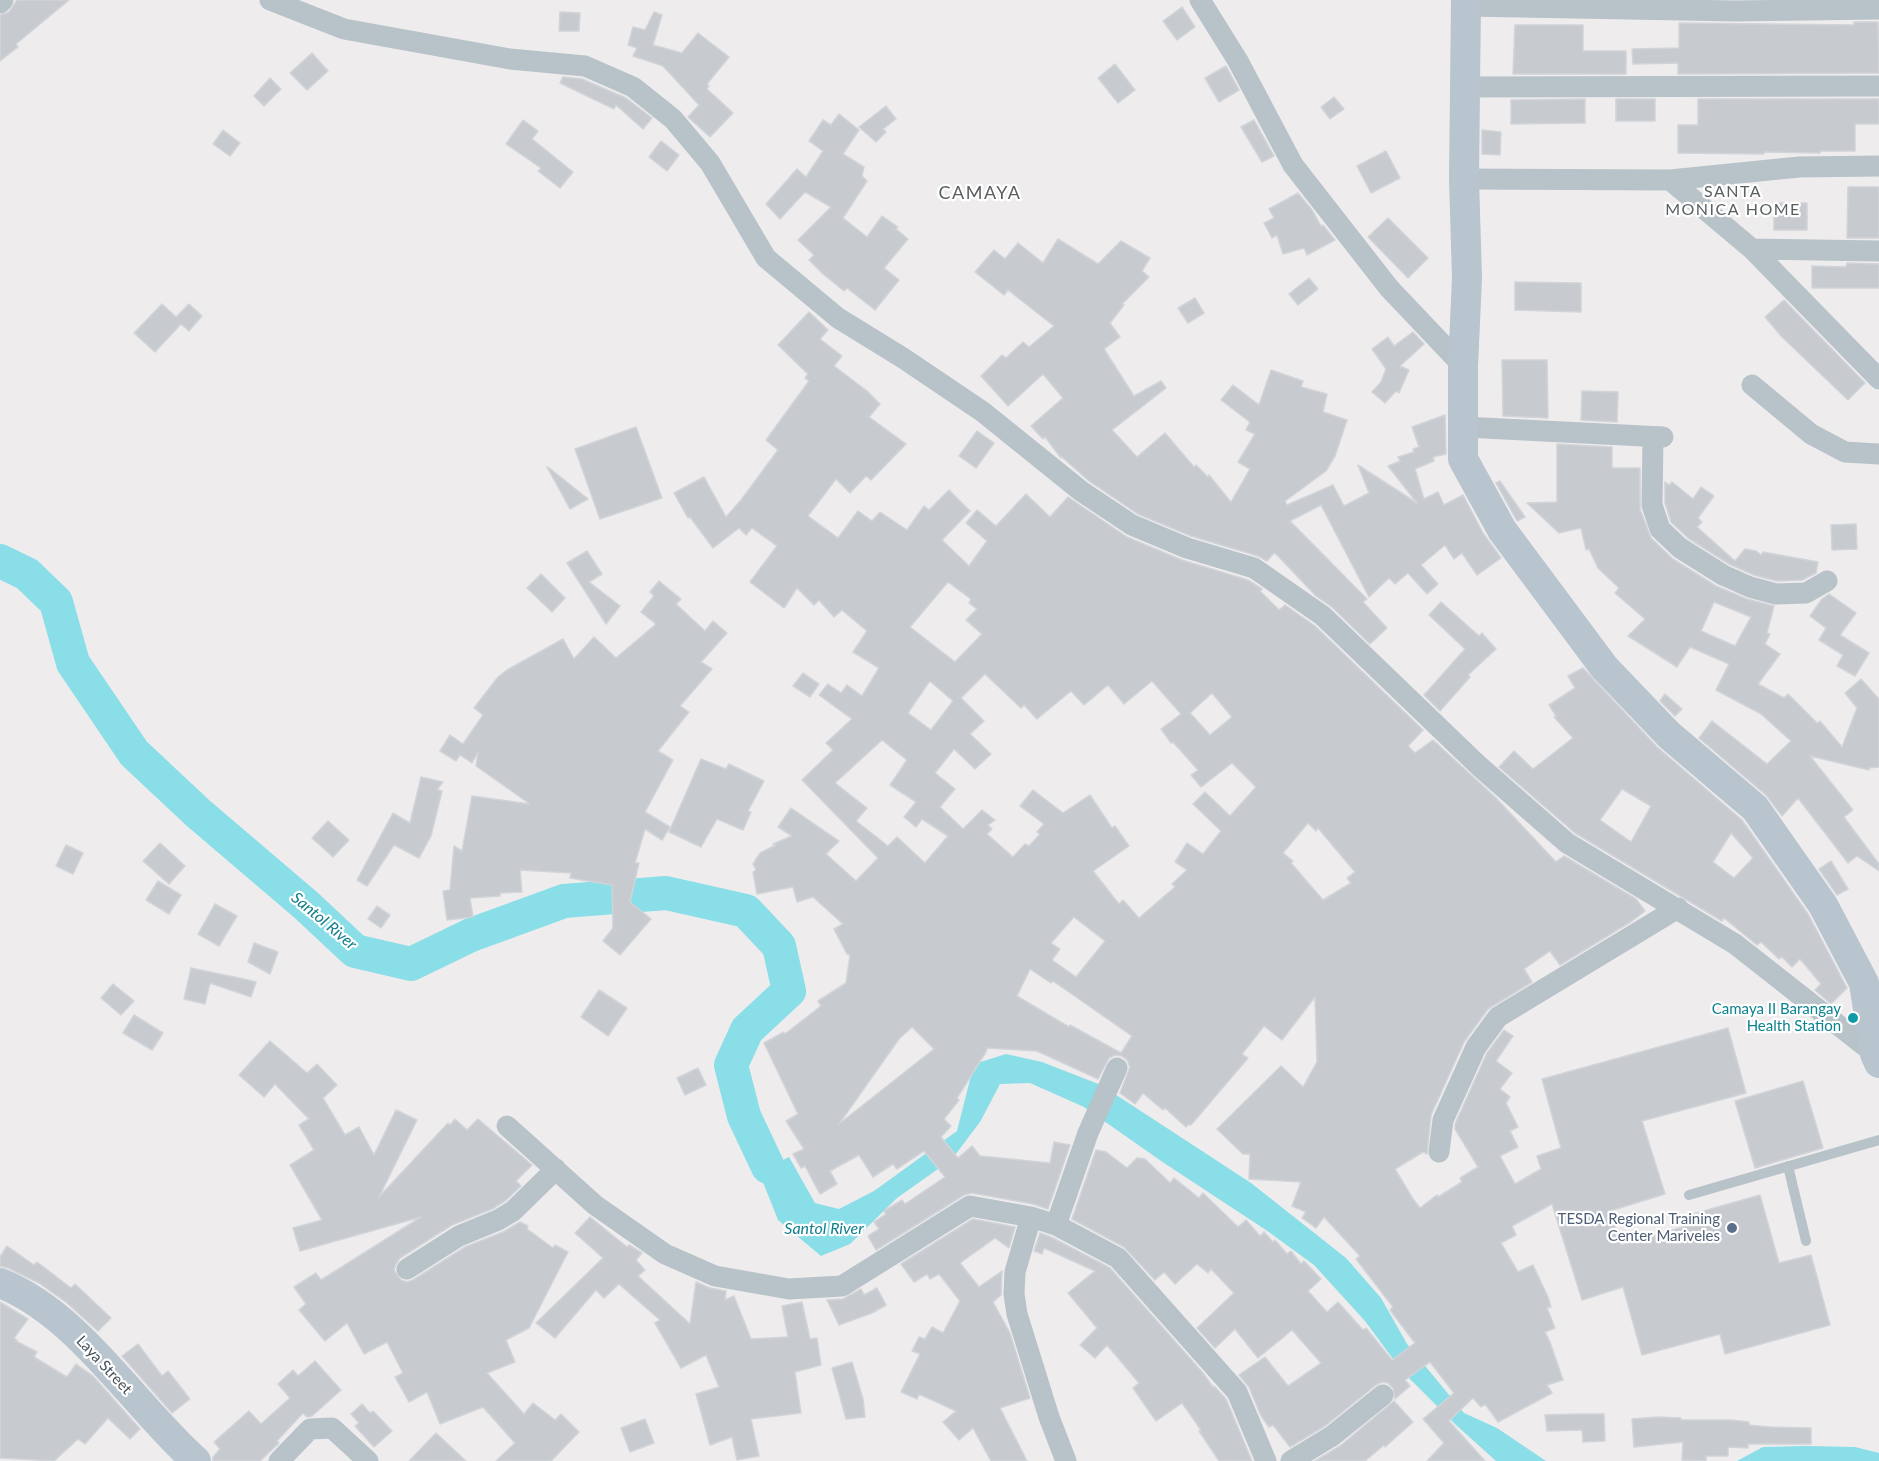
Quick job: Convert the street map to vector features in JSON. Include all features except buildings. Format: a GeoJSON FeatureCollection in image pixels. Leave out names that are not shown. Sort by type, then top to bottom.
{"type":"FeatureCollection","features":[{"type":"Feature","properties":{"kind":"street"},"geometry":{"type":"LineString","coordinates":[[270,0],[344,29],[510,59],[585,66],[633,87],[673,119],[710,163],[766,258],[838,318],[984,412],[1081,491],[1132,525],[1187,548],[1254,568],[1323,616],[1479,766],[1567,843],[1735,944],[1877,1058]]}},
{"type":"Feature","properties":{"kind":"street"},"geometry":{"type":"LineString","coordinates":[[1200,0],[1238,61],[1293,165],[1389,288],[1463,366]]}},
{"type":"Feature","properties":{"kind":"street"},"geometry":{"type":"LineString","coordinates":[[1877,1058],[1864,983],[1823,905],[1755,808],[1669,735],[1605,668],[1502,530],[1463,459],[1463,366],[1467,278],[1464,179],[1466,3],[1736,10],[1879,9]]}},
{"type":"Feature","properties":{"kind":"street"},"geometry":{"type":"LineString","coordinates":[[1464,87],[1879,86]]}},
{"type":"Feature","properties":{"kind":"street"},"geometry":{"type":"LineString","coordinates":[[1464,179],[1670,180],[1798,167],[1879,166]]}},
{"type":"Feature","properties":{"kind":"street"},"geometry":{"type":"LineString","coordinates":[[1670,180],[1752,249],[1879,379]]}},
{"type":"Feature","properties":{"kind":"street"},"geometry":{"type":"LineString","coordinates":[[1752,249],[1879,251]]}},
{"type":"Feature","properties":{"kind":"street"},"geometry":{"type":"LineString","coordinates":[[1752,385],[1811,434],[1845,452],[1879,454]]}},
{"type":"Feature","properties":{"kind":"street"},"geometry":{"type":"LineString","coordinates":[[1464,426],[1658,437],[1652,505],[1660,529],[1680,548],[1732,579],[1776,594],[1806,593],[1827,581]]}},
{"type":"Feature","properties":{"kind":"street"},"geometry":{"type":"LineString","coordinates":[[1438,1152],[1443,1120],[1476,1047],[1498,1017],[1678,908]]}},
{"type":"Feature","properties":{"kind":"street"},"geometry":{"type":"LineString","coordinates":[[1056,1226],[1088,1133],[1114,1075]]}},
{"type":"Feature","properties":{"kind":"street"},"geometry":{"type":"LineString","coordinates":[[507,1126],[594,1204],[665,1254],[715,1276],[789,1288],[842,1286],[970,1206],[1031,1216],[1056,1226],[1118,1258],[1238,1392],[1266,1461]]}},
{"type":"Feature","properties":{"kind":"street"},"geometry":{"type":"LineString","coordinates":[[407,1269],[459,1236],[498,1220],[513,1211],[556,1169]]}},
{"type":"Feature","properties":{"kind":"street"},"geometry":{"type":"LineString","coordinates":[[1031,1216],[1015,1272],[1014,1294],[1017,1314],[1049,1417],[1066,1461]]}},
{"type":"Feature","properties":{"kind":"street","name":"Laya Street"},"geometry":{"type":"LineString","coordinates":[[0,1283],[42,1307],[85,1343],[171,1438],[196,1461]]}},
{"type":"Feature","properties":{"kind":"street"},"geometry":{"type":"LineString","coordinates":[[1297,1459],[1332,1436],[1383,1395]]}},
{"type":"Feature","properties":{"kind":"street"},"geometry":{"type":"LineString","coordinates":[[279,1461],[310,1429],[332,1428],[368,1461]]}},
{"type":"Feature","properties":{"kind":"lane"},"geometry":{"type":"LineString","coordinates":[[1689,1195],[1879,1140]]}},
{"type":"Feature","properties":{"kind":"lane"},"geometry":{"type":"LineString","coordinates":[[1788,1166],[1806,1241]]}},
{"type":"Feature","properties":{"kind":"water","name":"Santol River"},"geometry":{"type":"Polygon","coordinates":[[[1006,1054],[1042,1062],[1101,1085],[1251,1183],[1346,1258],[1381,1298],[1407,1344],[1464,1413],[1497,1428],[1546,1461],[1496,1461],[1402,1371],[1365,1321],[1314,1265],[1084,1107],[1030,1083],[1000,1084],[980,1122],[952,1159],[897,1198],[850,1244],[821,1256],[778,1220],[759,1172],[789,1157],[815,1203],[839,1209],[874,1191],[957,1131],[974,1064],[1006,1054]]]}},
{"type":"Feature","properties":{"kind":"water"},"geometry":{"type":"Polygon","coordinates":[[[1763,1447],[1855,1447],[1879,1453],[1879,1461],[1737,1461],[1763,1447]]]}},
{"type":"Feature","properties":{"kind":"waterway","name":"Santol River"},"geometry":{"type":"LineString","coordinates":[[0,561],[27,574],[56,602],[73,663],[134,753],[198,813],[307,906],[355,951],[411,964],[471,935],[564,901],[666,893],[746,911],[779,946],[789,991],[747,1030],[731,1065],[744,1116],[768,1167]]}},
{"type":"Feature","properties":{"kind":"place","name":"Camaya II Barangay Health Station"},"geometry":{"type":"Point","coordinates":[1853,1018]}},
{"type":"Feature","properties":{"kind":"place","name":"TESDA Regional Training Center Mariveles"},"geometry":{"type":"Point","coordinates":[1732,1228]}},
{"type":"Feature","properties":{"kind":"district","name":"CAMAYA"},"geometry":{"type":"Point","coordinates":[980,193]}},
{"type":"Feature","properties":{"kind":"district","name":"SANTA MONICA HOME"},"geometry":{"type":"Point","coordinates":[1733,201]}}]}
